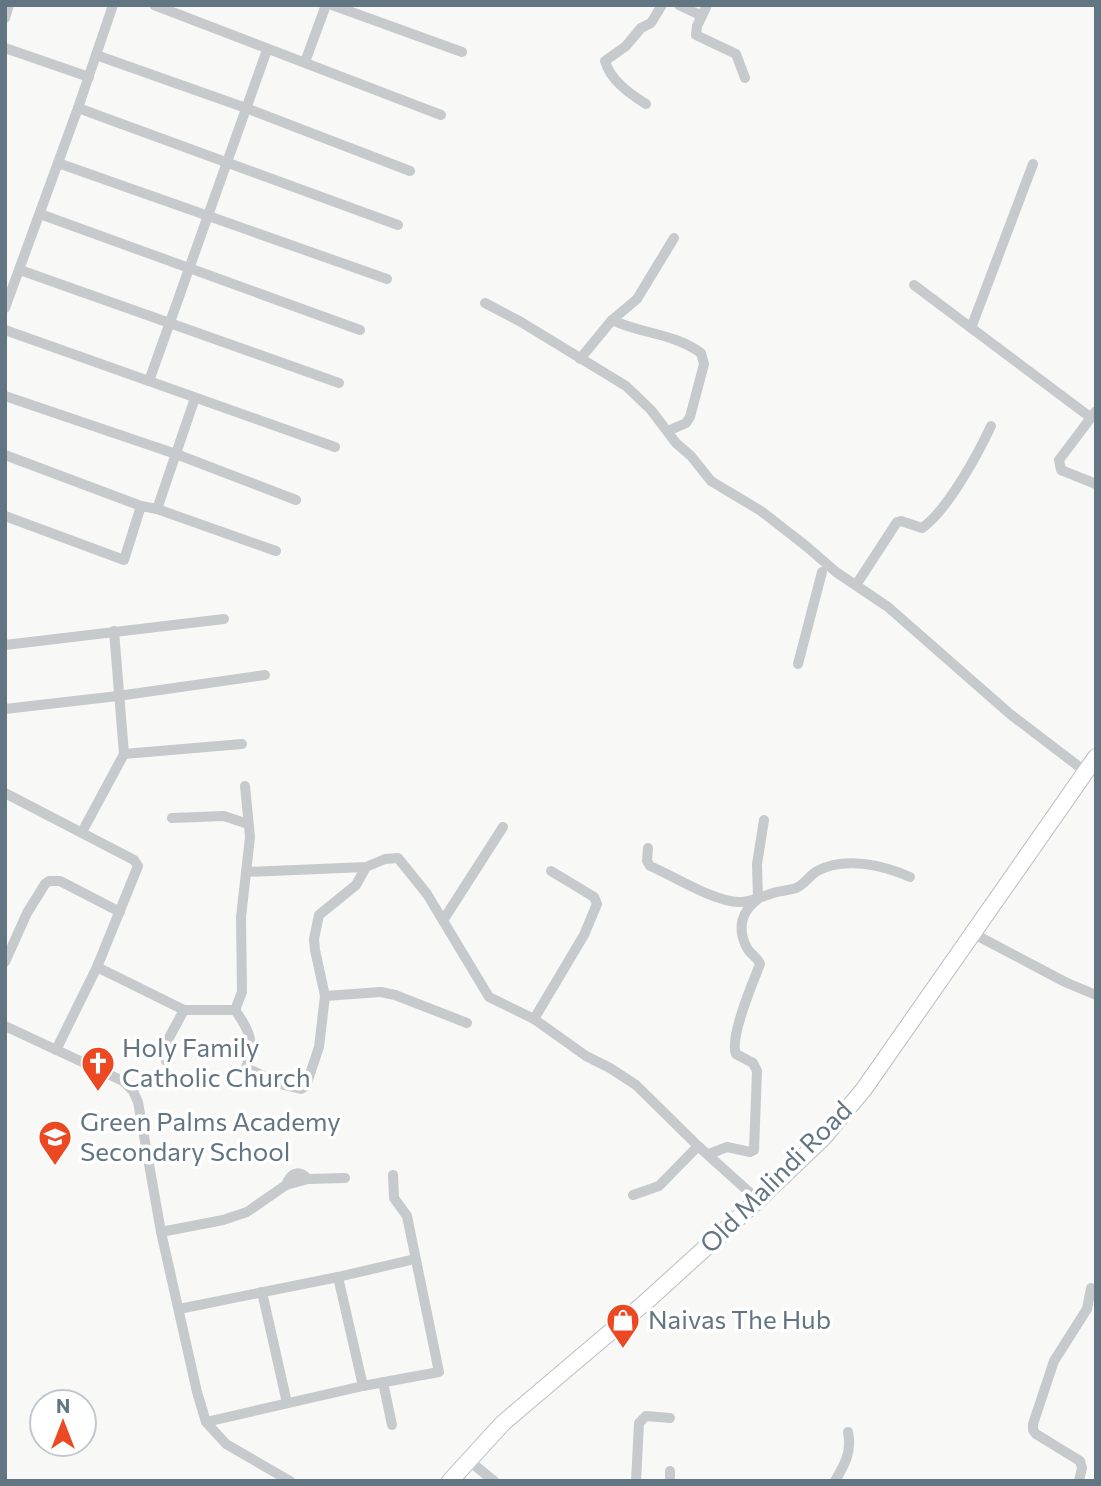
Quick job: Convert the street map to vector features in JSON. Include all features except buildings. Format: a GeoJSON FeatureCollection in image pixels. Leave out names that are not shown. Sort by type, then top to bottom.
{"type":"FeatureCollection","features":[{"type":"Feature","properties":{"kind":"main road","name":"Old Malindi Road"},"geometry":{"type":"LineString","coordinates":[[450,1481],[503,1423],[648,1300],[824,1137],[864,1089],[1096,757]]}},
{"type":"Feature","properties":{"kind":"street"},"geometry":{"type":"LineString","coordinates":[[5,18],[9,5]]}},
{"type":"Feature","properties":{"kind":"street"},"geometry":{"type":"LineString","coordinates":[[5,308],[113,5]]}},
{"type":"Feature","properties":{"kind":"street"},"geometry":{"type":"LineString","coordinates":[[154,5],[441,115]]}},
{"type":"Feature","properties":{"kind":"street"},"geometry":{"type":"LineString","coordinates":[[305,62],[326,5]]}},
{"type":"Feature","properties":{"kind":"street"},"geometry":{"type":"LineString","coordinates":[[332,5],[462,52]]}},
{"type":"Feature","properties":{"kind":"street"},"geometry":{"type":"LineString","coordinates":[[646,104],[627,92],[608,69],[605,61],[626,46],[641,28],[651,23],[662,5]]}},
{"type":"Feature","properties":{"kind":"street"},"geometry":{"type":"LineString","coordinates":[[679,5],[705,11],[696,30],[698,38],[736,54],[745,78]]}},
{"type":"Feature","properties":{"kind":"street"},"geometry":{"type":"LineString","coordinates":[[5,48],[89,77]]}},
{"type":"Feature","properties":{"kind":"street"},"geometry":{"type":"LineString","coordinates":[[149,381],[267,50]]}},
{"type":"Feature","properties":{"kind":"street"},"geometry":{"type":"LineString","coordinates":[[96,55],[246,108],[410,172]]}},
{"type":"Feature","properties":{"kind":"street"},"geometry":{"type":"LineString","coordinates":[[78,108],[398,225]]}},
{"type":"Feature","properties":{"kind":"street"},"geometry":{"type":"LineString","coordinates":[[58,163],[387,279]]}},
{"type":"Feature","properties":{"kind":"street"},"geometry":{"type":"LineString","coordinates":[[971,328],[1033,164]]}},
{"type":"Feature","properties":{"kind":"street"},"geometry":{"type":"LineString","coordinates":[[40,214],[360,330]]}},
{"type":"Feature","properties":{"kind":"street"},"geometry":{"type":"LineString","coordinates":[[580,359],[612,320],[637,299],[674,238]]}},
{"type":"Feature","properties":{"kind":"street"},"geometry":{"type":"LineString","coordinates":[[20,270],[340,383]]}},
{"type":"Feature","properties":{"kind":"street"},"geometry":{"type":"LineString","coordinates":[[914,285],[1093,414],[1059,460],[1061,470],[1096,484]]}},
{"type":"Feature","properties":{"kind":"street"},"geometry":{"type":"LineString","coordinates":[[485,303],[580,359],[595,365],[626,386],[651,410],[676,443],[691,456],[711,481],[761,511],[856,586],[888,607],[1010,714],[1087,772]]}},
{"type":"Feature","properties":{"kind":"street"},"geometry":{"type":"LineString","coordinates":[[612,320],[629,328],[658,332],[701,353],[704,364],[690,417],[686,423],[668,431]]}},
{"type":"Feature","properties":{"kind":"street"},"geometry":{"type":"LineString","coordinates":[[5,330],[335,447]]}},
{"type":"Feature","properties":{"kind":"street"},"geometry":{"type":"LineString","coordinates":[[5,396],[176,454],[296,500]]}},
{"type":"Feature","properties":{"kind":"street"},"geometry":{"type":"LineString","coordinates":[[157,509],[195,398]]}},
{"type":"Feature","properties":{"kind":"street"},"geometry":{"type":"LineString","coordinates":[[856,586],[897,522],[922,528],[931,522],[956,488],[991,426]]}},
{"type":"Feature","properties":{"kind":"street"},"geometry":{"type":"LineString","coordinates":[[5,455],[141,506],[157,509],[276,551]]}},
{"type":"Feature","properties":{"kind":"street"},"geometry":{"type":"LineString","coordinates":[[5,516],[124,560],[141,506]]}},
{"type":"Feature","properties":{"kind":"street"},"geometry":{"type":"LineString","coordinates":[[798,664],[822,572]]}},
{"type":"Feature","properties":{"kind":"street"},"geometry":{"type":"LineString","coordinates":[[5,645],[224,619]]}},
{"type":"Feature","properties":{"kind":"street"},"geometry":{"type":"LineString","coordinates":[[82,832],[124,754],[114,631]]}},
{"type":"Feature","properties":{"kind":"street"},"geometry":{"type":"LineString","coordinates":[[5,709],[265,675]]}},
{"type":"Feature","properties":{"kind":"street"},"geometry":{"type":"LineString","coordinates":[[124,754],[242,744]]}},
{"type":"Feature","properties":{"kind":"street"},"geometry":{"type":"LineString","coordinates":[[235,1010],[242,992],[241,917],[250,837],[245,786]]}},
{"type":"Feature","properties":{"kind":"street"},"geometry":{"type":"LineString","coordinates":[[5,793],[137,863],[138,869],[97,967],[56,1050]]}},
{"type":"Feature","properties":{"kind":"street"},"geometry":{"type":"LineString","coordinates":[[172,818],[224,816],[248,824]]}},
{"type":"Feature","properties":{"kind":"street"},"geometry":{"type":"LineString","coordinates":[[758,899],[757,864],[764,820]]}},
{"type":"Feature","properties":{"kind":"street"},"geometry":{"type":"LineString","coordinates":[[444,919],[503,827]]}},
{"type":"Feature","properties":{"kind":"street"},"geometry":{"type":"LineString","coordinates":[[648,848],[648,864],[671,876],[722,899],[738,902],[758,899]]}},
{"type":"Feature","properties":{"kind":"street"},"geometry":{"type":"LineString","coordinates":[[246,872],[366,867],[385,859],[398,858],[420,883],[444,919],[489,997],[534,1019],[586,1056],[636,1085],[758,1200]]}},
{"type":"Feature","properties":{"kind":"street"},"geometry":{"type":"LineString","coordinates":[[709,1154],[727,1147],[750,1152],[754,1150],[757,1071],[753,1063],[736,1054],[733,1045],[760,964],[757,957],[746,947],[741,923],[748,906],[772,893],[798,887],[816,872],[841,864],[855,863],[885,868],[910,877]]}},
{"type":"Feature","properties":{"kind":"street"},"geometry":{"type":"LineString","coordinates":[[235,1010],[245,1024],[251,1043],[246,1068],[284,1085],[303,1089],[319,1047],[325,996],[314,939],[319,915],[356,885],[366,867]]}},
{"type":"Feature","properties":{"kind":"street"},"geometry":{"type":"LineString","coordinates":[[534,1019],[563,972],[597,905],[594,897],[551,871]]}},
{"type":"Feature","properties":{"kind":"street"},"geometry":{"type":"LineString","coordinates":[[5,962],[27,913],[44,884],[49,881],[60,881],[120,912]]}},
{"type":"Feature","properties":{"kind":"street"},"geometry":{"type":"LineString","coordinates":[[974,933],[1065,982],[1096,995]]}},
{"type":"Feature","properties":{"kind":"street"},"geometry":{"type":"LineString","coordinates":[[97,967],[184,1010],[235,1010]]}},
{"type":"Feature","properties":{"kind":"street"},"geometry":{"type":"LineString","coordinates":[[325,996],[382,992],[467,1023]]}},
{"type":"Feature","properties":{"kind":"street"},"geometry":{"type":"LineString","coordinates":[[166,1061],[164,1047],[184,1010]]}},
{"type":"Feature","properties":{"kind":"street"},"geometry":{"type":"LineString","coordinates":[[5,1026],[123,1081],[133,1091],[141,1114],[160,1232],[206,1422],[226,1444],[290,1481]]}},
{"type":"Feature","properties":{"kind":"street"},"geometry":{"type":"LineString","coordinates":[[633,1195],[659,1186],[698,1146]]}},
{"type":"Feature","properties":{"kind":"street"},"geometry":{"type":"LineString","coordinates":[[206,1422],[383,1382],[440,1377],[407,1216],[394,1198],[393,1175]]}},
{"type":"Feature","properties":{"kind":"street"},"geometry":{"type":"LineString","coordinates":[[160,1232],[223,1220],[247,1212],[286,1185],[308,1179],[345,1178]]}},
{"type":"Feature","properties":{"kind":"street"},"geometry":{"type":"LineString","coordinates":[[179,1309],[415,1259]]}},
{"type":"Feature","properties":{"kind":"street"},"geometry":{"type":"LineString","coordinates":[[338,1277],[363,1386]]}},
{"type":"Feature","properties":{"kind":"street"},"geometry":{"type":"LineString","coordinates":[[1079,1481],[1080,1461],[1037,1434],[1033,1430],[1033,1424],[1054,1362],[1087,1309],[1091,1288]]}},
{"type":"Feature","properties":{"kind":"street"},"geometry":{"type":"LineString","coordinates":[[262,1292],[287,1403]]}},
{"type":"Feature","properties":{"kind":"street"},"geometry":{"type":"LineString","coordinates":[[383,1382],[392,1425]]}},
{"type":"Feature","properties":{"kind":"street"},"geometry":{"type":"LineString","coordinates":[[636,1481],[639,1423],[646,1416],[670,1418]]}},
{"type":"Feature","properties":{"kind":"street"},"geometry":{"type":"LineString","coordinates":[[835,1481],[847,1461],[850,1443],[848,1432]]}},
{"type":"Feature","properties":{"kind":"street"},"geometry":{"type":"LineString","coordinates":[[468,1460],[494,1481]]}},
{"type":"Feature","properties":{"kind":"place","name":"Holy Family Catholic Church"},"geometry":{"type":"Point","coordinates":[98,1093]}},
{"type":"Feature","properties":{"kind":"place","name":"Green Palms Academy Secondary School"},"geometry":{"type":"Point","coordinates":[55,1167]}},
{"type":"Feature","properties":{"kind":"place","name":"Naivas The Hub"},"geometry":{"type":"Point","coordinates":[623,1350]}}]}
